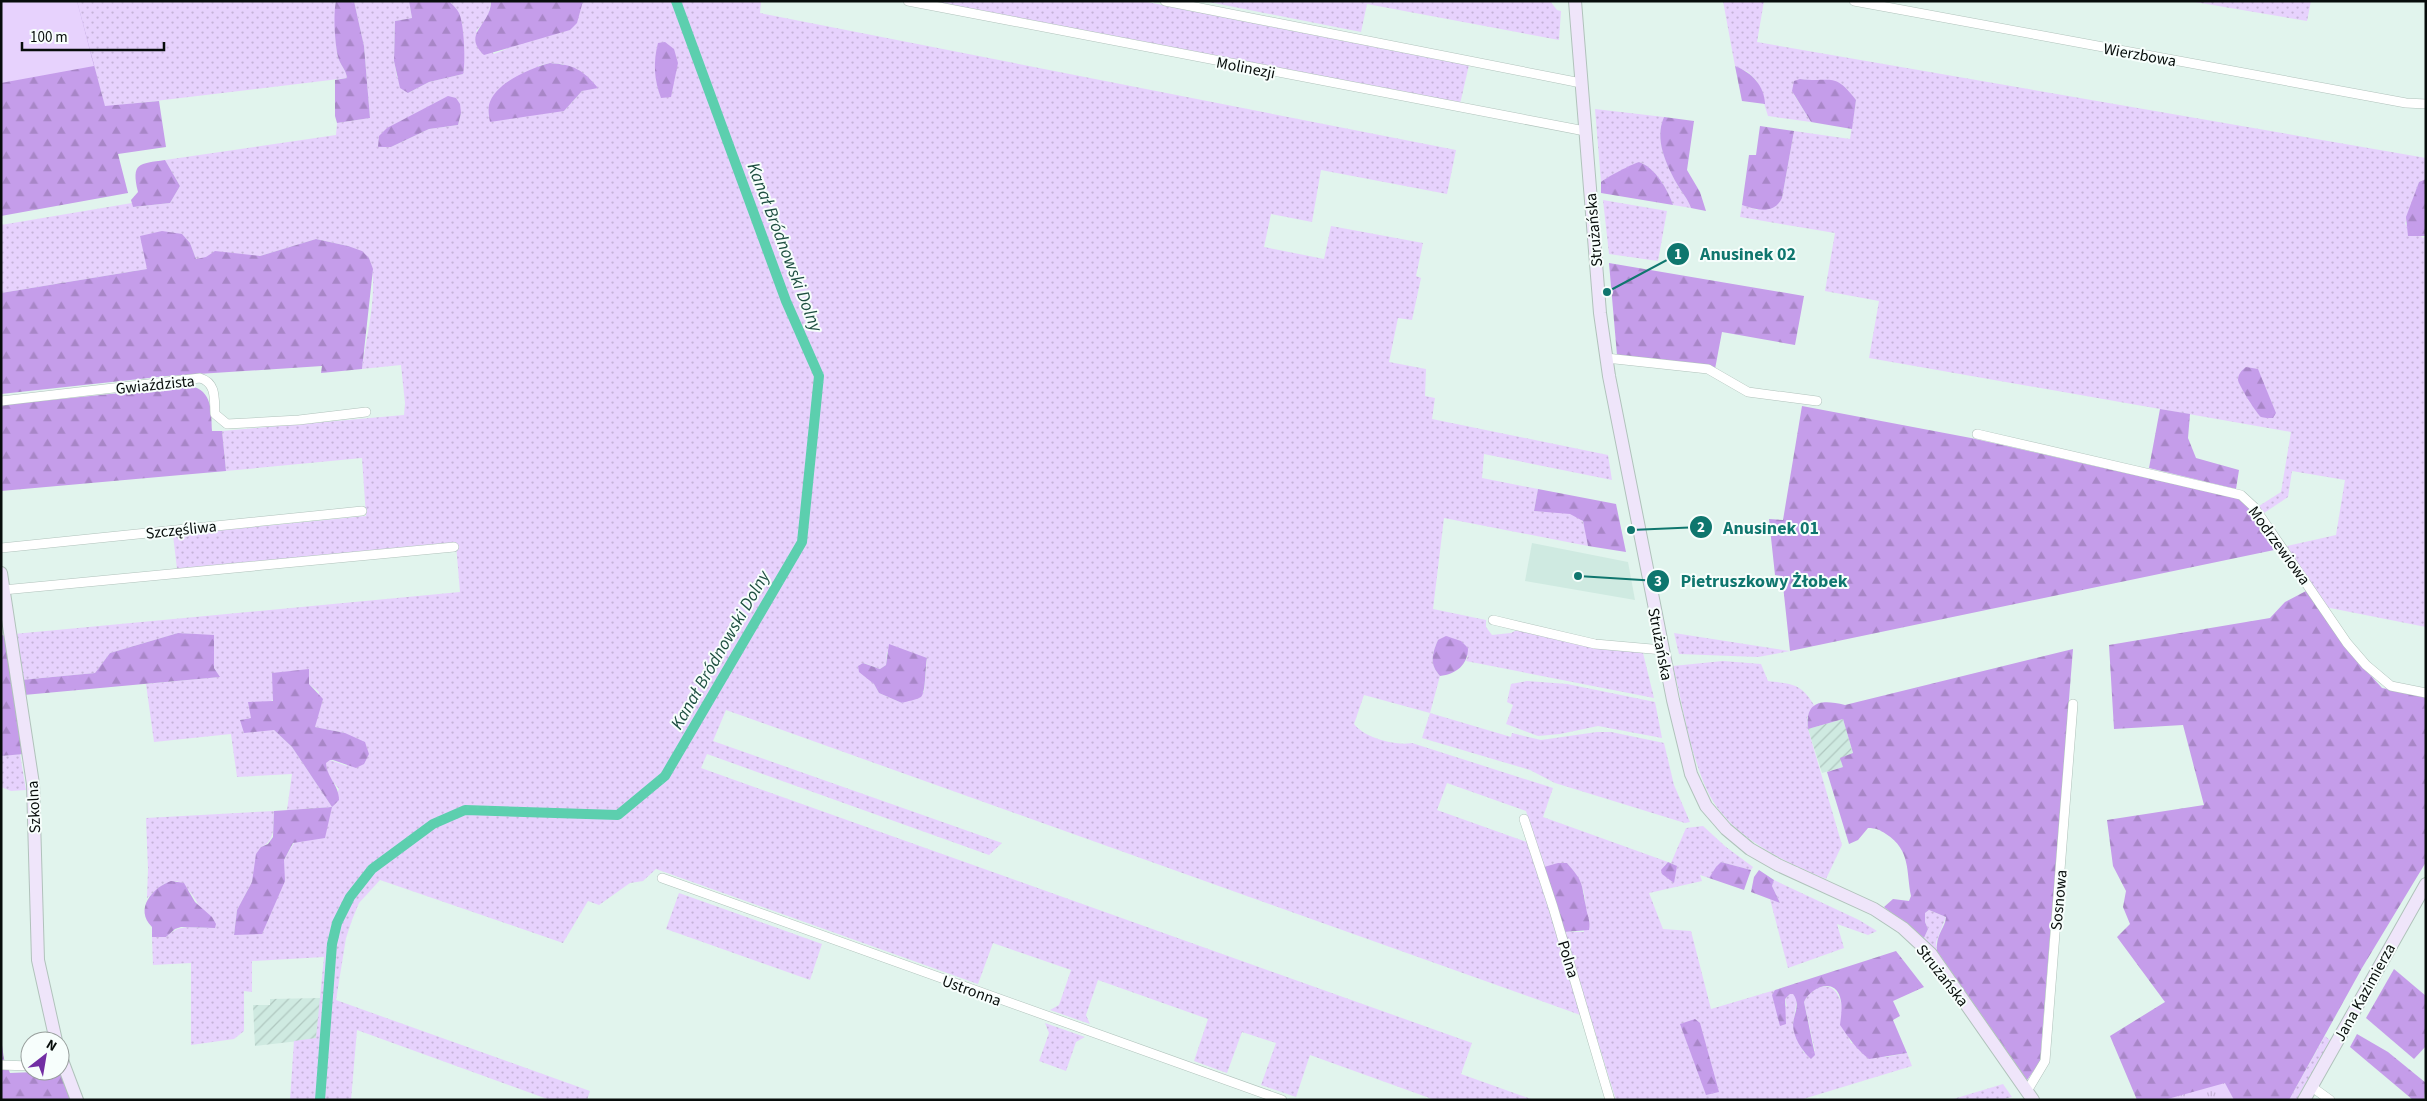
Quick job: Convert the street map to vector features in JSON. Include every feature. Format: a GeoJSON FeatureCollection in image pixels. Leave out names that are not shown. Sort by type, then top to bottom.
{"type":"FeatureCollection","features":[{"type":"Feature","properties":{"kind":"main road","name":"Strużańska"},"geometry":{"type":"LineString","coordinates":[[1575,1],[1600,313],[1606,358],[1681,740],[1691,774],[1706,806],[1726,829],[1750,849],[1778,865],[1874,909],[1903,928],[1931,954],[2030,1095]]}},
{"type":"Feature","properties":{"kind":"main road","name":"Szkolna"},"geometry":{"type":"LineString","coordinates":[[1,572],[33,784],[38,960],[54,1031]]}},
{"type":"Feature","properties":{"kind":"main road","name":"Jana Kazimierza"},"geometry":{"type":"LineString","coordinates":[[2304,1100],[2425,887]]}},
{"type":"Feature","properties":{"kind":"main road"},"geometry":{"type":"LineString","coordinates":[[69,1081],[77,1100]]}},
{"type":"Feature","properties":{"kind":"street","name":"Molinezji"},"geometry":{"type":"LineString","coordinates":[[908,1],[1585,131]]}},
{"type":"Feature","properties":{"kind":"street"},"geometry":{"type":"LineString","coordinates":[[1164,1],[1581,83]]}},
{"type":"Feature","properties":{"kind":"street","name":"Wierzbowa"},"geometry":{"type":"LineString","coordinates":[[1854,1],[2406,103],[2426,104]]}},
{"type":"Feature","properties":{"kind":"street"},"geometry":{"type":"LineString","coordinates":[[1606,358],[1708,369],[1748,392],[1817,401]]}},
{"type":"Feature","properties":{"kind":"street","name":"Gwiaździsta"},"geometry":{"type":"LineString","coordinates":[[1,401],[200,378],[208,382],[214,390],[215,414],[227,424],[299,420],[366,412]]}},
{"type":"Feature","properties":{"kind":"street","name":"Modrzewiowa"},"geometry":{"type":"LineString","coordinates":[[1976,434],[2241,495],[2254,508],[2342,636],[2366,665],[2380,679],[2391,686],[2426,692]]}},
{"type":"Feature","properties":{"kind":"street","name":"Szczęśliwa"},"geometry":{"type":"LineString","coordinates":[[1,548],[362,511]]}},
{"type":"Feature","properties":{"kind":"street"},"geometry":{"type":"LineString","coordinates":[[3,590],[454,547]]}},
{"type":"Feature","properties":{"kind":"street"},"geometry":{"type":"LineString","coordinates":[[1493,620],[1595,644],[1663,650]]}},
{"type":"Feature","properties":{"kind":"street","name":"Sosnowa"},"geometry":{"type":"LineString","coordinates":[[2030,1095],[2045,1061],[2073,704]]}},
{"type":"Feature","properties":{"kind":"street","name":"Polna"},"geometry":{"type":"LineString","coordinates":[[1524,819],[1573,970],[1610,1100]]}},
{"type":"Feature","properties":{"kind":"street","name":"Ustronna"},"geometry":{"type":"LineString","coordinates":[[662,878],[1282,1100]]}},
{"type":"Feature","properties":{"kind":"street"},"geometry":{"type":"LineString","coordinates":[[2,1067],[20,1066]]}},
{"type":"Feature","properties":{"kind":"street"},"geometry":{"type":"LineString","coordinates":[[2312,1087],[2330,1100]]}},
{"type":"Feature","properties":{"kind":"shaded area"},"geometry":{"type":"Polygon","coordinates":[[[1532,543],[1628,562],[1635,600],[1525,581],[1532,543]]]}},
{"type":"Feature","properties":{"kind":"shaded area"},"geometry":{"type":"Polygon","coordinates":[[[1843,719],[1853,754],[1843,767],[1822,773],[1808,729],[1843,719]]]}},
{"type":"Feature","properties":{"kind":"shaded area"},"geometry":{"type":"Polygon","coordinates":[[[321,998],[316,1039],[255,1046],[253,1005],[270,1005],[270,999],[321,998]]]}},
{"type":"Feature","properties":{"kind":"green space"},"geometry":{"type":"Polygon","coordinates":[[[1,1],[77,1],[94,66],[1,83],[1,1]]]}},
{"type":"Feature","properties":{"kind":"green space"},"geometry":{"type":"Polygon","coordinates":[[[77,1],[336,1],[337,48],[339,60],[347,78],[105,107],[77,1]]]}},
{"type":"Feature","properties":{"kind":"green space"},"geometry":{"type":"Polygon","coordinates":[[[77,1],[105,106],[159,101],[166,147],[118,154],[128,193],[1,216],[1,50],[77,1]]]}},
{"type":"Feature","properties":{"kind":"green space"},"geometry":{"type":"Polygon","coordinates":[[[336,1],[354,1],[364,46],[370,118],[337,123],[335,116],[335,80],[347,78],[336,48],[336,1]]]}},
{"type":"Feature","properties":{"kind":"green space"},"geometry":{"type":"Polygon","coordinates":[[[354,1],[409,1],[412,18],[395,21],[394,60],[397,77],[408,93],[429,82],[463,74],[462,26],[455,8],[449,1],[491,1],[488,18],[476,31],[494,54],[521,43],[583,1],[761,1],[760,13],[1456,150],[1447,194],[1321,170],[1312,222],[1271,214],[1264,247],[1324,259],[1331,226],[1423,243],[1416,276],[1421,278],[1412,320],[1398,318],[1389,362],[1426,369],[1425,396],[1435,398],[1432,419],[1608,455],[1612,480],[1484,454],[1482,478],[1538,489],[1534,511],[1568,513],[1580,518],[1584,525],[1588,546],[1444,518],[1433,609],[1486,620],[1486,627],[1492,635],[1511,633],[1517,630],[1593,646],[1643,653],[1654,698],[1466,661],[1468,656],[1438,640],[1434,650],[1433,663],[1440,676],[1430,713],[1364,695],[1354,724],[1365,733],[1381,740],[1405,744],[1412,743],[1553,788],[1543,817],[1668,862],[1664,866],[1676,866],[1671,863],[1686,828],[1703,826],[1726,847],[1753,867],[1751,870],[1721,862],[1709,878],[1700,875],[1702,881],[1649,893],[1663,929],[1691,931],[1711,1009],[1775,990],[1773,995],[1787,1007],[1785,999],[1790,994],[1793,994],[1797,999],[1793,1025],[1804,1053],[1815,1051],[1804,1002],[1812,991],[1821,987],[1829,987],[1835,991],[1839,998],[1851,1043],[1886,1057],[1907,1053],[1912,1066],[1800,1100],[1616,1100],[1564,932],[1584,932],[1585,895],[1579,880],[1567,863],[1544,867],[1526,811],[1447,783],[1437,810],[1527,842],[1586,1017],[726,710],[713,741],[1002,843],[989,855],[707,754],[701,768],[1472,1043],[1461,1074],[1534,1100],[1435,1100],[1310,1055],[1296,1097],[1261,1085],[1276,1043],[1242,1032],[1227,1073],[1194,1061],[1208,1019],[1098,980],[1086,1015],[1090,1024],[1050,1010],[1059,1005],[1071,970],[993,943],[978,984],[656,869],[643,881],[630,883],[599,905],[588,901],[563,943],[380,880],[359,903],[346,938],[336,1000],[590,1091],[587,1100],[550,1100],[357,1030],[351,1100],[290,1100],[294,1041],[316,1038],[324,957],[252,961],[252,992],[244,991],[244,1031],[234,1039],[191,1045],[191,963],[153,965],[152,937],[166,937],[177,929],[188,927],[214,928],[212,917],[203,911],[189,891],[177,881],[164,884],[147,898],[146,818],[274,811],[271,837],[261,847],[252,882],[237,910],[234,935],[284,881],[284,860],[294,843],[332,807],[287,810],[292,774],[237,777],[231,734],[154,742],[146,684],[219,677],[214,668],[212,653],[192,634],[178,633],[110,653],[95,673],[21,680],[14,634],[460,592],[456,544],[177,569],[173,535],[366,516],[362,458],[226,471],[222,431],[404,415],[405,403],[401,365],[362,369],[373,297],[372,270],[369,258],[348,246],[316,239],[260,256],[196,259],[190,243],[147,269],[1,293],[1,225],[132,203],[133,207],[170,203],[180,186],[165,160],[336,135],[337,123],[370,118],[364,46],[354,1]],[[550,63],[538,66],[564,111],[582,91],[589,89],[563,64],[550,63]],[[461,113],[378,147],[391,147],[429,129],[458,125],[461,113]],[[887,652],[886,665],[880,669],[864,663],[858,666],[874,684],[879,693],[902,703],[924,692],[927,658],[887,652]],[[309,669],[251,718],[240,720],[274,730],[292,747],[332,807],[339,789],[329,777],[325,763],[330,760],[347,766],[345,733],[315,727],[319,692],[309,684],[309,669]]]}},
{"type":"Feature","properties":{"kind":"green space"},"geometry":{"type":"Polygon","coordinates":[[[409,1],[449,1],[461,18],[464,62],[463,74],[429,82],[408,93],[400,88],[394,61],[395,21],[412,18],[409,1]]]}},
{"type":"Feature","properties":{"kind":"green space"},"geometry":{"type":"Polygon","coordinates":[[[491,1],[583,1],[577,23],[570,30],[484,55],[475,41],[476,35],[490,10],[491,1]]]}},
{"type":"Feature","properties":{"kind":"green space"},"geometry":{"type":"Polygon","coordinates":[[[929,1],[1142,1],[1469,65],[1460,104],[929,1]]]}},
{"type":"Feature","properties":{"kind":"green space"},"geometry":{"type":"Polygon","coordinates":[[[1204,1],[1550,1],[1557,10],[1561,11],[1559,40],[1367,4],[1361,32],[1204,1]]]}},
{"type":"Feature","properties":{"kind":"green space"},"geometry":{"type":"Polygon","coordinates":[[[1723,1],[1764,1],[1757,42],[2426,158],[2426,179],[2419,182],[2405,224],[2423,238],[2426,236],[2426,627],[2325,607],[2287,546],[2336,535],[2345,480],[2292,471],[2288,497],[2264,513],[2259,506],[2281,492],[2291,432],[1869,358],[1879,301],[1825,291],[1835,233],[1740,217],[1742,205],[1757,210],[1782,198],[1794,131],[1850,139],[1856,100],[1815,81],[1800,79],[1794,95],[1811,122],[1768,116],[1757,81],[1748,72],[1735,66],[1723,1]]]}},
{"type":"Feature","properties":{"kind":"green space"},"geometry":{"type":"Polygon","coordinates":[[[2189,1],[2311,1],[2307,21],[2189,1]]]}},
{"type":"Feature","properties":{"kind":"green space"},"geometry":{"type":"Polygon","coordinates":[[[665,42],[674,49],[678,63],[671,97],[661,98],[656,78],[655,57],[658,43],[665,42]]]}},
{"type":"Feature","properties":{"kind":"green space"},"geometry":{"type":"Polygon","coordinates":[[[550,63],[577,69],[587,76],[598,88],[582,91],[564,111],[490,122],[489,105],[492,97],[505,83],[550,63]]]}},
{"type":"Feature","properties":{"kind":"green space"},"geometry":{"type":"Polygon","coordinates":[[[1735,66],[1747,72],[1760,85],[1765,104],[1742,101],[1735,66]]]}},
{"type":"Feature","properties":{"kind":"green space"},"geometry":{"type":"Polygon","coordinates":[[[1800,79],[1831,80],[1849,91],[1856,100],[1852,129],[1811,122],[1792,91],[1794,81],[1800,79]]]}},
{"type":"Feature","properties":{"kind":"green space"},"geometry":{"type":"Polygon","coordinates":[[[448,96],[456,98],[460,104],[461,113],[458,125],[429,129],[391,147],[378,147],[379,136],[387,128],[448,96]]]}},
{"type":"Feature","properties":{"kind":"green space"},"geometry":{"type":"Polygon","coordinates":[[[1595,109],[1664,117],[1660,134],[1665,159],[1691,208],[1673,205],[1664,186],[1655,174],[1639,162],[1601,182],[1595,109]]]}},
{"type":"Feature","properties":{"kind":"green space"},"geometry":{"type":"Polygon","coordinates":[[[1664,117],[1694,121],[1687,170],[1700,192],[1706,211],[1691,208],[1669,168],[1660,134],[1664,117]]]}},
{"type":"Feature","properties":{"kind":"green space"},"geometry":{"type":"Polygon","coordinates":[[[1760,126],[1794,131],[1782,198],[1774,207],[1764,210],[1742,205],[1749,155],[1756,155],[1760,126]]]}},
{"type":"Feature","properties":{"kind":"green space"},"geometry":{"type":"Polygon","coordinates":[[[165,160],[180,186],[170,203],[133,207],[131,200],[138,192],[136,175],[139,166],[149,162],[165,160]]]}},
{"type":"Feature","properties":{"kind":"green space"},"geometry":{"type":"Polygon","coordinates":[[[1639,162],[1655,174],[1664,186],[1673,205],[1601,193],[1601,182],[1639,162]]]}},
{"type":"Feature","properties":{"kind":"green space"},"geometry":{"type":"Polygon","coordinates":[[[2426,179],[2426,236],[2408,236],[2406,217],[2419,182],[2426,179]]]}},
{"type":"Feature","properties":{"kind":"green space"},"geometry":{"type":"Polygon","coordinates":[[[1603,200],[1667,211],[1658,261],[1609,254],[1603,200]]]}},
{"type":"Feature","properties":{"kind":"green space"},"geometry":{"type":"Polygon","coordinates":[[[162,231],[182,234],[190,243],[196,259],[206,257],[215,251],[260,256],[316,239],[362,251],[369,258],[373,269],[362,369],[321,373],[322,366],[167,376],[1,394],[1,293],[147,269],[140,236],[162,231]]]}},
{"type":"Feature","properties":{"kind":"green space"},"geometry":{"type":"Polygon","coordinates":[[[1609,263],[1804,296],[1795,345],[1722,332],[1715,369],[1617,355],[1609,263]]]}},
{"type":"Feature","properties":{"kind":"green space"},"geometry":{"type":"Polygon","coordinates":[[[2246,367],[2258,369],[2276,413],[2273,418],[2261,417],[2241,387],[2238,378],[2240,372],[2246,367]]]}},
{"type":"Feature","properties":{"kind":"green space"},"geometry":{"type":"Polygon","coordinates":[[[190,386],[198,388],[207,397],[211,409],[212,431],[222,431],[226,471],[1,491],[1,405],[190,386]]]}},
{"type":"Feature","properties":{"kind":"green space"},"geometry":{"type":"Polygon","coordinates":[[[1802,406],[1971,438],[2244,500],[2279,549],[1790,651],[1782,576],[1775,575],[1769,519],[1783,520],[1802,406]]]}},
{"type":"Feature","properties":{"kind":"green space"},"geometry":{"type":"Polygon","coordinates":[[[2160,409],[2190,414],[2188,438],[2196,458],[2239,470],[2236,489],[2149,468],[2160,409]]]}},
{"type":"Feature","properties":{"kind":"green space"},"geometry":{"type":"Polygon","coordinates":[[[1538,489],[1616,504],[1626,552],[1588,546],[1583,521],[1570,514],[1534,511],[1538,489]]]}},
{"type":"Feature","properties":{"kind":"green space"},"geometry":{"type":"Polygon","coordinates":[[[2306,591],[2345,647],[2382,688],[2426,696],[2426,862],[2362,968],[2289,1100],[2137,1100],[2110,1036],[2165,1002],[2117,937],[2130,924],[2123,907],[2126,891],[2113,866],[2107,820],[2204,805],[2183,725],[2114,729],[2109,645],[2270,618],[2285,602],[2306,591]]]}},
{"type":"Feature","properties":{"kind":"green space"},"geometry":{"type":"Polygon","coordinates":[[[178,633],[214,635],[214,668],[220,677],[24,695],[21,680],[95,673],[110,653],[178,633]]]}},
{"type":"Feature","properties":{"kind":"green space"},"geometry":{"type":"Polygon","coordinates":[[[1674,633],[1790,651],[1758,657],[1679,654],[1674,633]]]}},
{"type":"Feature","properties":{"kind":"green space"},"geometry":{"type":"Polygon","coordinates":[[[2,635],[5,636],[24,754],[1,756],[2,635]]]}},
{"type":"Feature","properties":{"kind":"green space"},"geometry":{"type":"Polygon","coordinates":[[[1446,636],[1461,641],[1468,648],[1466,659],[1460,668],[1440,676],[1434,667],[1433,654],[1438,640],[1446,636]]]}},
{"type":"Feature","properties":{"kind":"green space"},"geometry":{"type":"Polygon","coordinates":[[[889,644],[927,658],[924,690],[921,697],[902,703],[879,693],[874,684],[859,672],[858,666],[863,663],[880,669],[886,665],[889,644]]]}},
{"type":"Feature","properties":{"kind":"green space"},"geometry":{"type":"Polygon","coordinates":[[[2073,649],[2040,1062],[2027,1080],[1937,951],[1939,935],[1946,917],[1929,910],[1925,913],[1925,922],[1928,929],[1924,938],[1884,907],[1893,899],[1909,901],[1911,896],[1904,854],[1894,840],[1882,831],[1873,828],[1868,828],[1858,840],[1849,844],[1827,772],[1843,767],[1840,758],[1853,753],[1843,719],[1808,729],[1808,720],[1809,713],[1816,704],[1829,702],[1845,705],[2073,649]]]}},
{"type":"Feature","properties":{"kind":"green space"},"geometry":{"type":"Polygon","coordinates":[[[1723,661],[1761,664],[1768,681],[1795,686],[1805,692],[1814,705],[1807,718],[1808,729],[1842,845],[1826,879],[1769,852],[1743,834],[1720,811],[1711,797],[1696,762],[1690,742],[1673,666],[1723,661]]]}},
{"type":"Feature","properties":{"kind":"green space"},"geometry":{"type":"Polygon","coordinates":[[[309,669],[309,684],[323,699],[315,727],[345,733],[365,742],[369,754],[364,764],[356,768],[333,760],[326,763],[339,800],[332,807],[292,747],[274,730],[244,733],[240,720],[251,718],[248,702],[273,701],[272,673],[309,669]]]}},
{"type":"Feature","properties":{"kind":"green space"},"geometry":{"type":"Polygon","coordinates":[[[1527,681],[1567,684],[1655,702],[1662,738],[1598,726],[1560,734],[1538,736],[1506,724],[1513,705],[1507,702],[1511,684],[1527,681]]]}},
{"type":"Feature","properties":{"kind":"green space"},"geometry":{"type":"Polygon","coordinates":[[[1430,713],[1511,737],[1512,733],[1541,740],[1597,732],[1611,732],[1664,743],[1674,785],[1690,822],[1685,823],[1555,783],[1530,770],[1422,738],[1430,713]]]}},
{"type":"Feature","properties":{"kind":"green space"},"geometry":{"type":"Polygon","coordinates":[[[20,754],[26,790],[11,791],[1,787],[1,756],[20,754]]]}},
{"type":"Feature","properties":{"kind":"green space"},"geometry":{"type":"Polygon","coordinates":[[[332,807],[325,838],[293,843],[284,860],[285,881],[262,934],[234,935],[237,910],[252,882],[256,854],[273,837],[274,811],[332,807]]]}},
{"type":"Feature","properties":{"kind":"green space"},"geometry":{"type":"Polygon","coordinates":[[[1668,862],[1677,866],[1674,883],[1662,874],[1661,870],[1668,862]]]}},
{"type":"Feature","properties":{"kind":"green space"},"geometry":{"type":"Polygon","coordinates":[[[1721,862],[1751,870],[1744,890],[1709,878],[1721,862]]]}},
{"type":"Feature","properties":{"kind":"green space"},"geometry":{"type":"Polygon","coordinates":[[[1558,863],[1567,863],[1579,879],[1589,921],[1589,930],[1564,932],[1544,867],[1558,863]]]}},
{"type":"Feature","properties":{"kind":"green space"},"geometry":{"type":"Polygon","coordinates":[[[1759,870],[1774,880],[1772,886],[1780,903],[1751,892],[1754,877],[1759,870]]]}},
{"type":"Feature","properties":{"kind":"green space"},"geometry":{"type":"Polygon","coordinates":[[[1774,880],[1859,920],[1877,931],[1868,935],[1837,924],[1844,948],[1788,968],[1770,899],[1780,903],[1772,886],[1774,880]]]}},
{"type":"Feature","properties":{"kind":"green space"},"geometry":{"type":"Polygon","coordinates":[[[171,881],[184,883],[195,902],[212,917],[216,924],[215,928],[181,927],[175,929],[166,937],[152,937],[152,927],[147,920],[145,906],[157,889],[171,881]]]}},
{"type":"Feature","properties":{"kind":"green space"},"geometry":{"type":"Polygon","coordinates":[[[679,893],[822,944],[810,980],[666,929],[679,893]]]}},
{"type":"Feature","properties":{"kind":"green space"},"geometry":{"type":"Polygon","coordinates":[[[1929,910],[1946,917],[1936,942],[1937,951],[1924,938],[1928,929],[1925,922],[1925,913],[1929,910]]]}},
{"type":"Feature","properties":{"kind":"green space"},"geometry":{"type":"Polygon","coordinates":[[[1896,951],[1924,987],[1893,1001],[1900,1016],[1893,1020],[1907,1053],[1869,1059],[1864,1055],[1840,1025],[1842,1008],[1840,997],[1833,987],[1828,986],[1816,989],[1811,992],[1804,1002],[1815,1055],[1811,1059],[1796,1039],[1793,1024],[1797,1002],[1793,994],[1790,994],[1785,999],[1786,1024],[1780,1026],[1772,995],[1775,990],[1896,951]]]}},
{"type":"Feature","properties":{"kind":"green space"},"geometry":{"type":"Polygon","coordinates":[[[2394,969],[2426,996],[2426,1046],[2414,1059],[2366,1018],[2394,969]]]}},
{"type":"Feature","properties":{"kind":"green space"},"geometry":{"type":"Polygon","coordinates":[[[1695,1019],[1700,1023],[1719,1092],[1706,1095],[1680,1024],[1695,1019]]]}},
{"type":"Feature","properties":{"kind":"green space"},"geometry":{"type":"Polygon","coordinates":[[[1045,1023],[1085,1037],[1076,1042],[1066,1071],[1039,1061],[1049,1033],[1045,1023]]]}},
{"type":"Feature","properties":{"kind":"green space"},"geometry":{"type":"Polygon","coordinates":[[[2357,1034],[2388,1052],[2426,1083],[2424,1100],[2413,1100],[2350,1047],[2357,1034]]]}},
{"type":"Feature","properties":{"kind":"green space"},"geometry":{"type":"Polygon","coordinates":[[[2325,1036],[2331,1041],[2298,1100],[2289,1100],[2325,1036]]]}},
{"type":"Feature","properties":{"kind":"green space"},"geometry":{"type":"Polygon","coordinates":[[[1,1038],[4,1059],[10,1073],[20,1073],[20,1081],[64,1081],[72,1100],[1,1100],[1,1038]]]}},
{"type":"Feature","properties":{"kind":"green space"},"geometry":{"type":"Polygon","coordinates":[[[2225,1083],[2234,1100],[2164,1100],[2225,1083]]]}},
{"type":"Feature","properties":{"kind":"green space"},"geometry":{"type":"Polygon","coordinates":[[[2003,1084],[2012,1097],[2000,1100],[1950,1100],[2003,1084]]]}},
{"type":"Feature","properties":{"kind":"waterway","name":"Kanał Bródnowski Dolny"},"geometry":{"type":"LineString","coordinates":[[320,1100],[332,944],[337,923],[350,897],[372,869],[433,824],[465,810],[618,815],[665,776],[802,542],[819,376],[786,301],[676,1]]}},
{"type":"Feature","properties":{"kind":"place","name":"Anusinek 02"},"geometry":{"type":"Point","coordinates":[1607,292]}},
{"type":"Feature","properties":{"kind":"place","name":"Anusinek 01"},"geometry":{"type":"Point","coordinates":[1631,530]}},
{"type":"Feature","properties":{"kind":"place","name":"Pietruszkowy Żłobek"},"geometry":{"type":"Point","coordinates":[1578,576]}}]}
